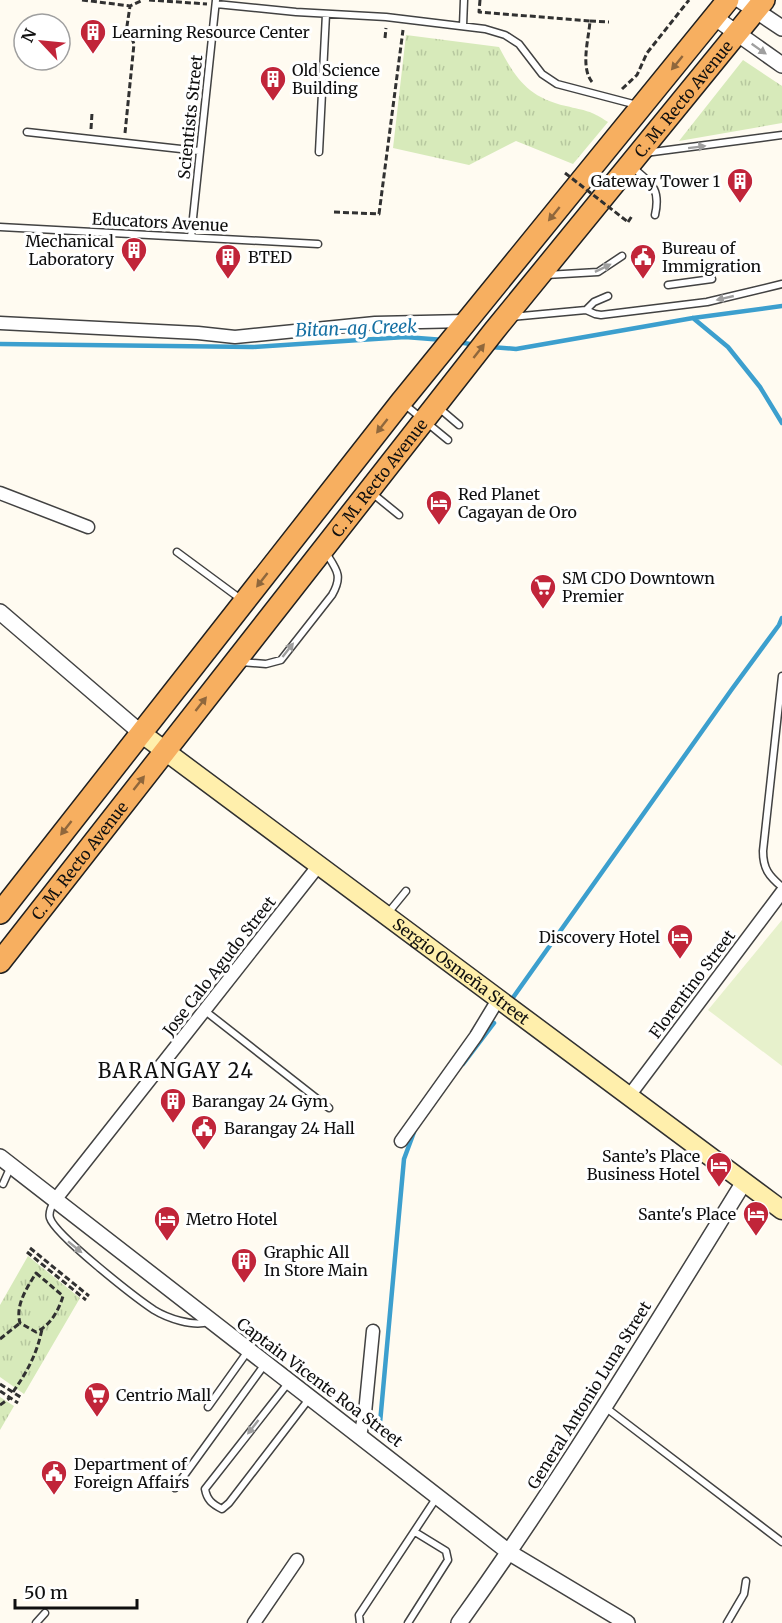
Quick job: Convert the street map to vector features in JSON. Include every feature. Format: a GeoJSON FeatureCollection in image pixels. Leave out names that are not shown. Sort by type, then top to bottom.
{"type":"FeatureCollection","features":[{"type":"Feature","properties":{"kind":"highway","name":"C. M. Recto Avenue"},"geometry":{"type":"LineString","coordinates":[[0,913],[401,402],[728,0]]}},
{"type":"Feature","properties":{"kind":"highway","name":"C. M. Recto Avenue"},"geometry":{"type":"LineString","coordinates":[[0,962],[500,324],[737,33],[753,4]]}},
{"type":"Feature","properties":{"kind":"main road","name":"Sergio Osmeña Street"},"geometry":{"type":"LineString","coordinates":[[141,732],[782,1210]]}},
{"type":"Feature","properties":{"kind":"street"},"geometry":{"type":"LineString","coordinates":[[753,4],[782,28]]}},
{"type":"Feature","properties":{"kind":"street"},"geometry":{"type":"LineString","coordinates":[[714,17],[782,65]]}},
{"type":"Feature","properties":{"kind":"street"},"geometry":{"type":"LineString","coordinates":[[0,323],[235,336],[375,323],[465,323]]}},
{"type":"Feature","properties":{"kind":"street"},"geometry":{"type":"LineString","coordinates":[[0,493],[88,527]]}},
{"type":"Feature","properties":{"kind":"street"},"geometry":{"type":"LineString","coordinates":[[0,612],[141,732]]}},
{"type":"Feature","properties":{"kind":"street","name":"Jose Calo Agudo Street"},"geometry":{"type":"LineString","coordinates":[[55,1200],[319,865]]}},
{"type":"Feature","properties":{"kind":"street","name":"Florentino Street"},"geometry":{"type":"LineString","coordinates":[[629,1096],[782,892]]}},
{"type":"Feature","properties":{"kind":"street"},"geometry":{"type":"LineString","coordinates":[[401,1141],[476,1036],[499,998]]}},
{"type":"Feature","properties":{"kind":"street","name":"Captain Vicente Roa Street"},"geometry":{"type":"LineString","coordinates":[[6,1161],[510,1552],[627,1623]]}},
{"type":"Feature","properties":{"kind":"street","name":"General Antonio Luna Street"},"geometry":{"type":"LineString","coordinates":[[459,1623],[510,1552],[605,1407],[744,1182]]}},
{"type":"Feature","properties":{"kind":"street"},"geometry":{"type":"LineString","coordinates":[[360,1435],[365,1413],[373,1331]]}},
{"type":"Feature","properties":{"kind":"street"},"geometry":{"type":"LineString","coordinates":[[254,1623],[297,1560]]}},
{"type":"Feature","properties":{"kind":"lane"},"geometry":{"type":"LineString","coordinates":[[463,26],[464,0]]}},
{"type":"Feature","properties":{"kind":"lane"},"geometry":{"type":"LineString","coordinates":[[216,2],[326,14],[404,19],[485,29],[505,35],[519,44],[542,74],[557,84],[641,107]]}},
{"type":"Feature","properties":{"kind":"lane","name":"Scientists Street"},"geometry":{"type":"LineString","coordinates":[[191,237],[216,2]]}},
{"type":"Feature","properties":{"kind":"lane"},"geometry":{"type":"LineString","coordinates":[[319,152],[326,14]]}},
{"type":"Feature","properties":{"kind":"lane"},"geometry":{"type":"LineString","coordinates":[[27,132],[199,151]]}},
{"type":"Feature","properties":{"kind":"lane"},"geometry":{"type":"LineString","coordinates":[[655,215],[658,204],[653,185],[634,160],[782,135]]}},
{"type":"Feature","properties":{"kind":"lane","name":"Educators Avenue"},"geometry":{"type":"LineString","coordinates":[[0,227],[318,244]]}},
{"type":"Feature","properties":{"kind":"lane"},"geometry":{"type":"LineString","coordinates":[[540,275],[598,272],[622,256]]}},
{"type":"Feature","properties":{"kind":"lane"},"geometry":{"type":"LineString","coordinates":[[668,285],[712,279]]}},
{"type":"Feature","properties":{"kind":"lane"},"geometry":{"type":"LineString","coordinates":[[500,324],[586,310],[601,315],[707,302],[782,284]]}},
{"type":"Feature","properties":{"kind":"lane"},"geometry":{"type":"LineString","coordinates":[[586,310],[594,302],[608,296]]}},
{"type":"Feature","properties":{"kind":"lane"},"geometry":{"type":"LineString","coordinates":[[401,402],[459,425]]}},
{"type":"Feature","properties":{"kind":"lane"},"geometry":{"type":"LineString","coordinates":[[430,413],[448,440]]}},
{"type":"Feature","properties":{"kind":"lane"},"geometry":{"type":"LineString","coordinates":[[369,490],[399,515]]}},
{"type":"Feature","properties":{"kind":"lane"},"geometry":{"type":"LineString","coordinates":[[235,662],[266,664],[281,660],[332,595],[337,586],[337,570],[323,549]]}},
{"type":"Feature","properties":{"kind":"lane"},"geometry":{"type":"LineString","coordinates":[[177,552],[245,602]]}},
{"type":"Feature","properties":{"kind":"lane"},"geometry":{"type":"LineString","coordinates":[[782,676],[763,864],[766,872],[782,887]]}},
{"type":"Feature","properties":{"kind":"lane"},"geometry":{"type":"LineString","coordinates":[[386,915],[406,891]]}},
{"type":"Feature","properties":{"kind":"lane"},"geometry":{"type":"LineString","coordinates":[[204,1010],[330,1108]]}},
{"type":"Feature","properties":{"kind":"lane"},"geometry":{"type":"LineString","coordinates":[[3,1184],[6,1161]]}},
{"type":"Feature","properties":{"kind":"lane"},"geometry":{"type":"LineString","coordinates":[[55,1200],[50,1218],[62,1235],[155,1310],[195,1323],[210,1321]]}},
{"type":"Feature","properties":{"kind":"lane"},"geometry":{"type":"LineString","coordinates":[[208,1407],[249,1350]]}},
{"type":"Feature","properties":{"kind":"lane"},"geometry":{"type":"LineString","coordinates":[[175,1488],[265,1364]]}},
{"type":"Feature","properties":{"kind":"lane"},"geometry":{"type":"LineString","coordinates":[[290,1382],[205,1489],[213,1505],[222,1509],[229,1503],[310,1397]]}},
{"type":"Feature","properties":{"kind":"lane"},"geometry":{"type":"LineString","coordinates":[[605,1407],[782,1542]]}},
{"type":"Feature","properties":{"kind":"lane"},"geometry":{"type":"LineString","coordinates":[[360,1623],[359,1615],[438,1496]]}},
{"type":"Feature","properties":{"kind":"lane"},"geometry":{"type":"LineString","coordinates":[[408,1623],[448,1560],[446,1551],[415,1532]]}},
{"type":"Feature","properties":{"kind":"lane"},"geometry":{"type":"LineString","coordinates":[[726,1623],[744,1594],[746,1581]]}},
{"type":"Feature","properties":{"kind":"lane"},"geometry":{"type":"LineString","coordinates":[[36,1623],[45,1613]]}},
{"type":"Feature","properties":{"kind":"path"},"geometry":{"type":"LineString","coordinates":[[82,0],[130,6],[143,0]]}},
{"type":"Feature","properties":{"kind":"path"},"geometry":{"type":"LineString","coordinates":[[149,0],[181,4],[216,2]]}},
{"type":"Feature","properties":{"kind":"path"},"geometry":{"type":"LineString","coordinates":[[480,0],[479,12],[609,22]]}},
{"type":"Feature","properties":{"kind":"path"},"geometry":{"type":"LineString","coordinates":[[614,92],[622,89],[637,75],[647,53],[689,0]]}},
{"type":"Feature","properties":{"kind":"path"},"geometry":{"type":"LineString","coordinates":[[124,143],[134,44],[127,26],[130,6]]}},
{"type":"Feature","properties":{"kind":"path"},"geometry":{"type":"LineString","coordinates":[[334,212],[379,214],[404,19]]}},
{"type":"Feature","properties":{"kind":"path"},"geometry":{"type":"LineString","coordinates":[[590,21],[586,64],[589,78],[594,84]]}},
{"type":"Feature","properties":{"kind":"path"},"geometry":{"type":"LineString","coordinates":[[91,139],[92,113]]}},
{"type":"Feature","properties":{"kind":"path"},"geometry":{"type":"LineString","coordinates":[[565,173],[628,222],[632,216]]}},
{"type":"Feature","properties":{"kind":"path"},"geometry":{"type":"LineString","coordinates":[[30,1248],[89,1296]]}},
{"type":"Feature","properties":{"kind":"path"},"geometry":{"type":"LineString","coordinates":[[27,1252],[86,1300]]}},
{"type":"Feature","properties":{"kind":"path"},"geometry":{"type":"LineString","coordinates":[[36,1273],[63,1296],[56,1313],[43,1328],[36,1332],[20,1323],[18,1314],[20,1304],[36,1273]]}},
{"type":"Feature","properties":{"kind":"path"},"geometry":{"type":"LineString","coordinates":[[0,1340],[20,1323]]}},
{"type":"Feature","properties":{"kind":"path"},"geometry":{"type":"LineString","coordinates":[[13,1392],[35,1356],[43,1328]]}},
{"type":"Feature","properties":{"kind":"path"},"geometry":{"type":"LineString","coordinates":[[0,1384],[22,1398]]}},
{"type":"Feature","properties":{"kind":"path"},"geometry":{"type":"LineString","coordinates":[[0,1391],[18,1403]]}},
{"type":"Feature","properties":{"kind":"path"},"geometry":{"type":"LineString","coordinates":[[0,1405],[10,1398]]}},
{"type":"Feature","properties":{"kind":"green space"},"geometry":{"type":"Polygon","coordinates":[[[406,35],[499,47],[511,68],[533,92],[553,102],[592,113],[608,122],[573,164],[516,141],[469,165],[393,148],[406,35]]]}},
{"type":"Feature","properties":{"kind":"green space"},"geometry":{"type":"Polygon","coordinates":[[[743,60],[782,86],[782,123],[679,141],[743,60]]]}},
{"type":"Feature","properties":{"kind":"green space"},"geometry":{"type":"Polygon","coordinates":[[[782,920],[782,1066],[708,1010],[782,920]]]}},
{"type":"Feature","properties":{"kind":"green space"},"geometry":{"type":"Polygon","coordinates":[[[28,1256],[80,1298],[24,1394],[0,1377],[0,1305],[28,1256]]]}},
{"type":"Feature","properties":{"kind":"green space"},"geometry":{"type":"Polygon","coordinates":[[[0,1397],[14,1406],[0,1430],[0,1397]]]}},
{"type":"Feature","properties":{"kind":"waterway","name":"Bitan-ag Creek"},"geometry":{"type":"LineString","coordinates":[[491,347],[516,349],[693,318],[782,306]]}},
{"type":"Feature","properties":{"kind":"waterway"},"geometry":{"type":"LineString","coordinates":[[693,318],[728,347],[760,387],[782,423]]}},
{"type":"Feature","properties":{"kind":"waterway","name":"Bitan-ag Creek"},"geometry":{"type":"LineString","coordinates":[[0,344],[253,347],[405,337],[444,340]]}},
{"type":"Feature","properties":{"kind":"waterway","name":"Bitan-ag Creek"},"geometry":{"type":"LineString","coordinates":[[458,342],[476,345]]}},
{"type":"Feature","properties":{"kind":"waterway"},"geometry":{"type":"LineString","coordinates":[[512,999],[782,618]]}},
{"type":"Feature","properties":{"kind":"waterway"},"geometry":{"type":"LineString","coordinates":[[463,1064],[494,1023]]}},
{"type":"Feature","properties":{"kind":"waterway"},"geometry":{"type":"LineString","coordinates":[[380,1423],[404,1159],[414,1132]]}},
{"type":"Feature","properties":{"kind":"place","name":"Learning Resource Center"},"geometry":{"type":"Point","coordinates":[93,55]}},
{"type":"Feature","properties":{"kind":"place","name":"Old Science Building"},"geometry":{"type":"Point","coordinates":[273,102]}},
{"type":"Feature","properties":{"kind":"place","name":"Gateway Tower 1"},"geometry":{"type":"Point","coordinates":[740,204]}},
{"type":"Feature","properties":{"kind":"place","name":"Mechanical Laboratory"},"geometry":{"type":"Point","coordinates":[134,273]}},
{"type":"Feature","properties":{"kind":"place","name":"BTED"},"geometry":{"type":"Point","coordinates":[228,280]}},
{"type":"Feature","properties":{"kind":"place","name":"Bureau of Immigration"},"geometry":{"type":"Point","coordinates":[643,280]}},
{"type":"Feature","properties":{"kind":"place","name":"Red Planet Cagayan de Oro"},"geometry":{"type":"Point","coordinates":[439,526]}},
{"type":"Feature","properties":{"kind":"place","name":"SM CDO Downtown Premier"},"geometry":{"type":"Point","coordinates":[543,610]}},
{"type":"Feature","properties":{"kind":"place","name":"Discovery Hotel"},"geometry":{"type":"Point","coordinates":[680,960]}},
{"type":"Feature","properties":{"kind":"place","name":"Barangay 24 Gym"},"geometry":{"type":"Point","coordinates":[173,1124]}},
{"type":"Feature","properties":{"kind":"place","name":"Barangay 24 Hall"},"geometry":{"type":"Point","coordinates":[204,1151]}},
{"type":"Feature","properties":{"kind":"place","name":"Sante’s Place Business Hotel"},"geometry":{"type":"Point","coordinates":[719,1188]}},
{"type":"Feature","properties":{"kind":"place","name":"Sante's Place"},"geometry":{"type":"Point","coordinates":[756,1237]}},
{"type":"Feature","properties":{"kind":"place","name":"Metro Hotel"},"geometry":{"type":"Point","coordinates":[167,1242]}},
{"type":"Feature","properties":{"kind":"place","name":"Graphic All In Store Main"},"geometry":{"type":"Point","coordinates":[244,1284]}},
{"type":"Feature","properties":{"kind":"place","name":"Centrio Mall"},"geometry":{"type":"Point","coordinates":[97,1418]}},
{"type":"Feature","properties":{"kind":"place","name":"Department of Foreign Affairs"},"geometry":{"type":"Point","coordinates":[54,1496]}},
{"type":"Feature","properties":{"kind":"district","name":"BARANGAY 24"},"geometry":{"type":"Point","coordinates":[176,1070]}}]}
